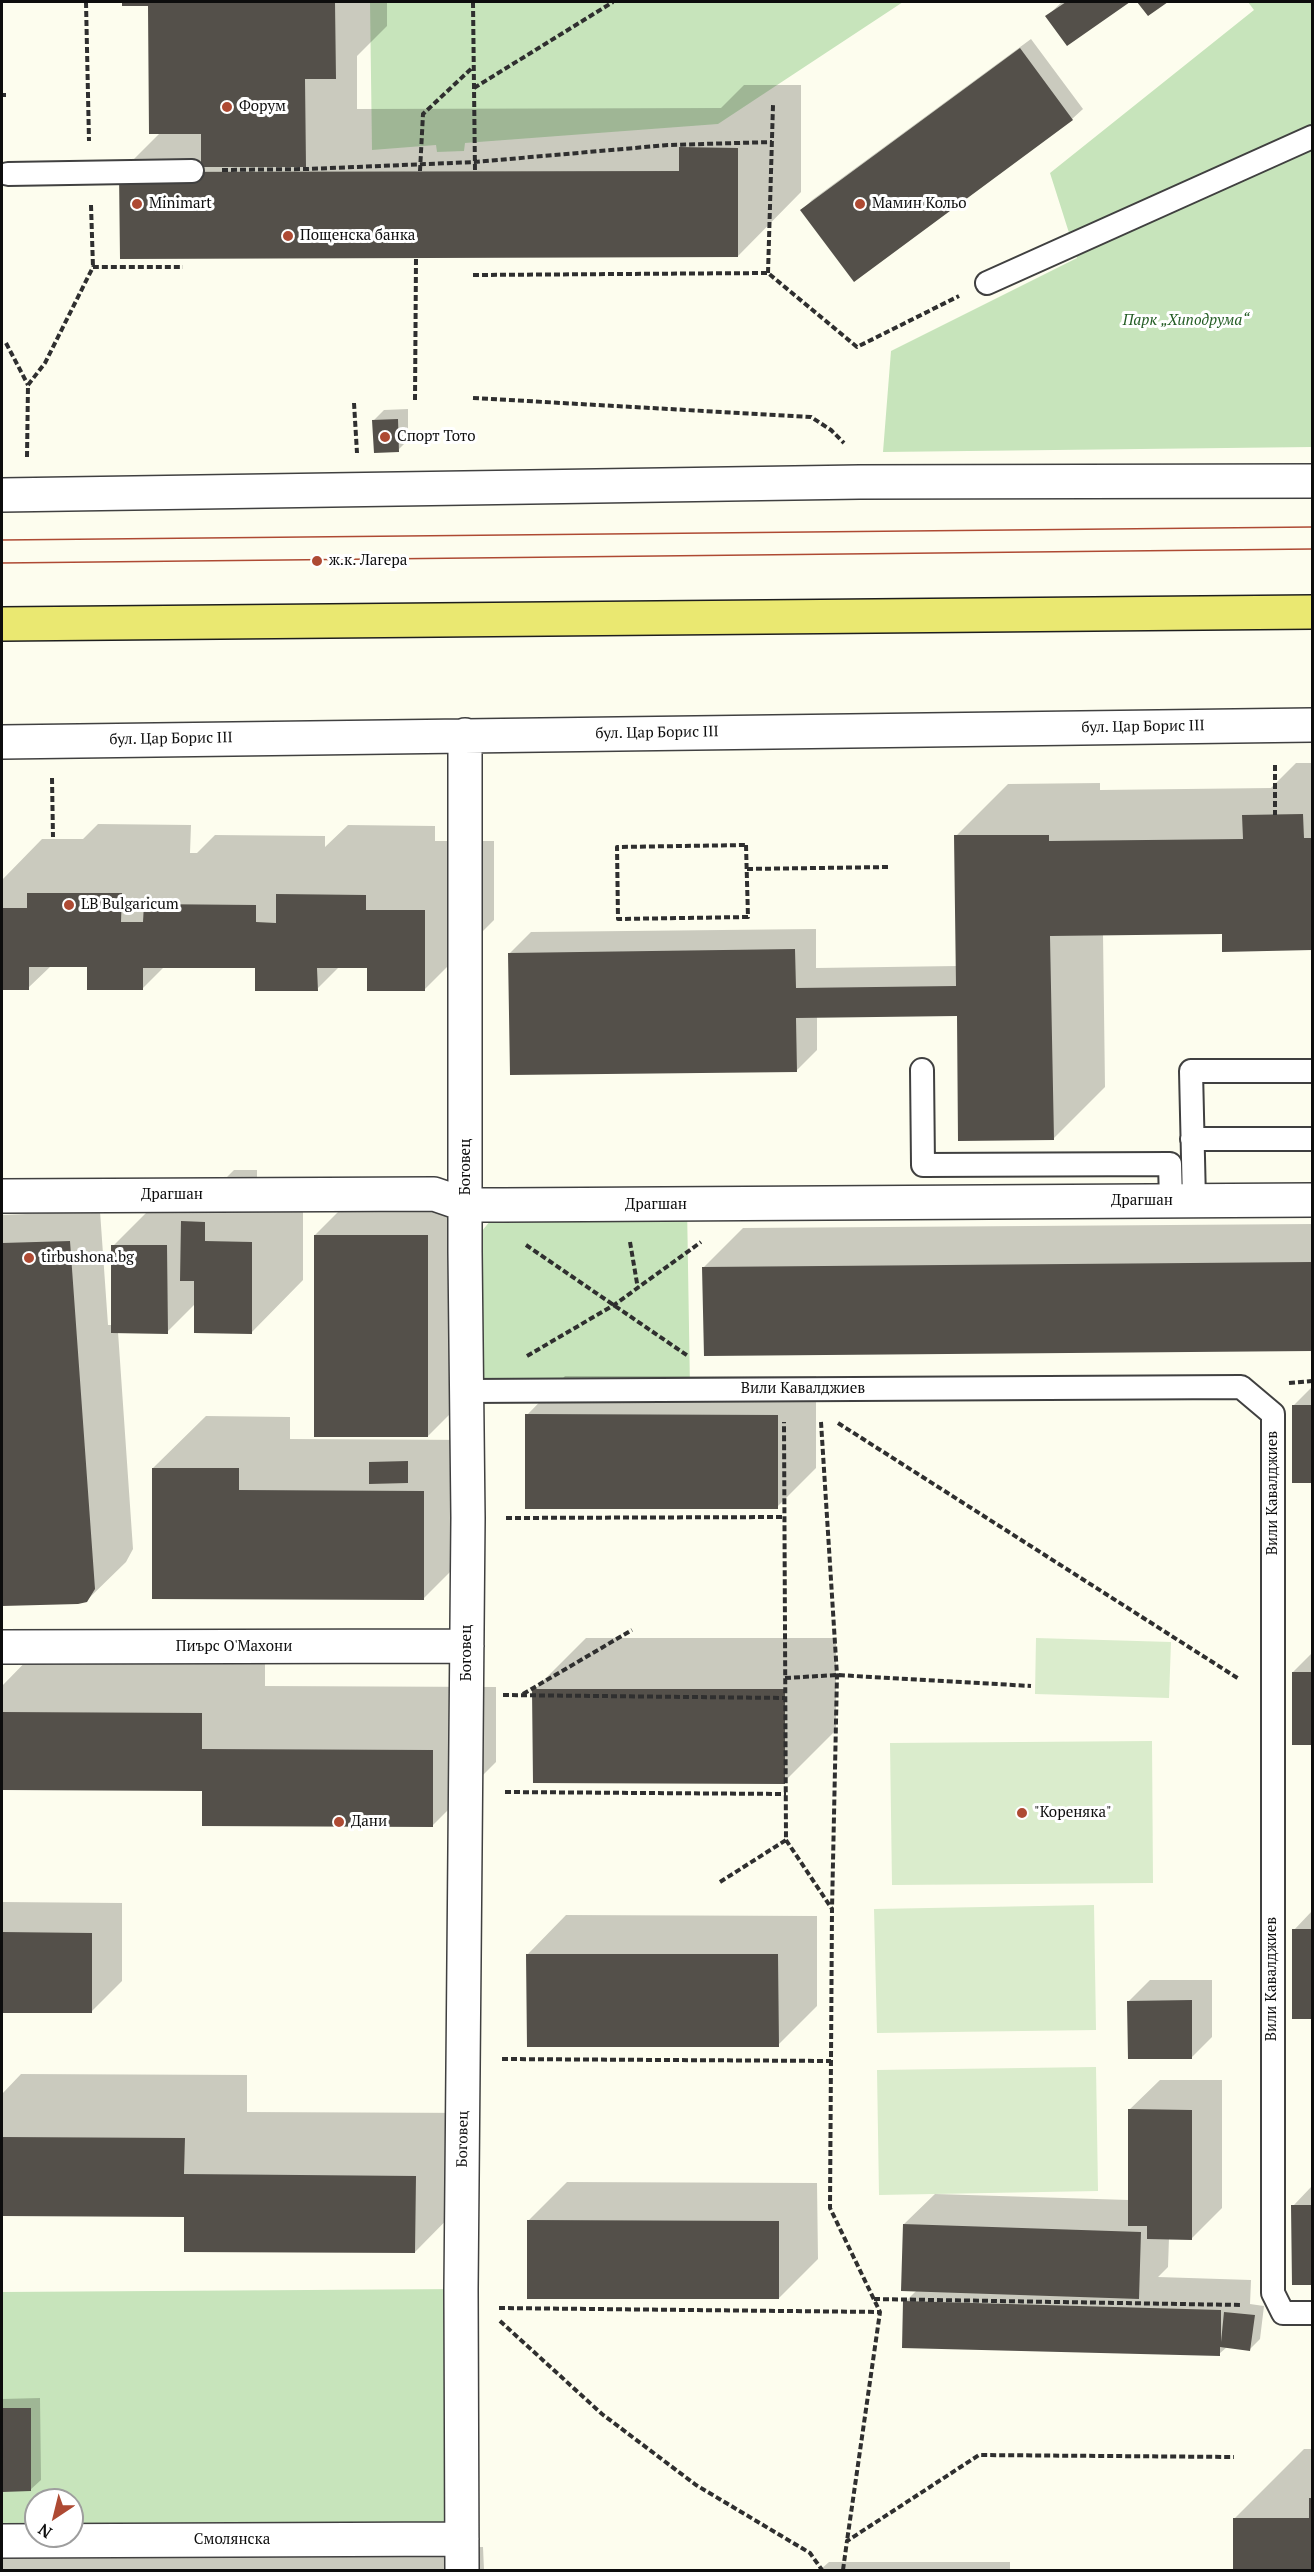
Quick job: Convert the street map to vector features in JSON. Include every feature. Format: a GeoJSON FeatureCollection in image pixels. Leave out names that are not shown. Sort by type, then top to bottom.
{"type":"FeatureCollection","features":[{"type":"Feature","properties":{"kind":"main road"},"geometry":{"type":"LineString","coordinates":[[2,624],[1312,612]]}},
{"type":"Feature","properties":{"kind":"street"},"geometry":{"type":"LineString","coordinates":[[2,495],[872,482],[1312,481]]}},
{"type":"Feature","properties":{"kind":"street","name":"бул. Цар Борис III"},"geometry":{"type":"LineString","coordinates":[[2,742],[1312,725]]}},
{"type":"Feature","properties":{"kind":"street","name":"Боговец"},"geometry":{"type":"LineString","coordinates":[[462,2555],[473,2299],[467,1792],[465,735]]}},
{"type":"Feature","properties":{"kind":"street","name":"Драгшан"},"geometry":{"type":"LineString","coordinates":[[2,1196],[434,1194],[466,1205],[1312,1200]]}},
{"type":"Feature","properties":{"kind":"street","name":"Пиърс О'Махони"},"geometry":{"type":"LineString","coordinates":[[2,1647],[467,1646]]}},
{"type":"Feature","properties":{"kind":"street","name":"Смолянска"},"geometry":{"type":"LineString","coordinates":[[2,2541],[462,2555]]}},
{"type":"Feature","properties":{"kind":"lane"},"geometry":{"type":"LineString","coordinates":[[987,283],[1312,137]]}},
{"type":"Feature","properties":{"kind":"lane"},"geometry":{"type":"LineString","coordinates":[[8,174],[192,171]]}},
{"type":"Feature","properties":{"kind":"lane"},"geometry":{"type":"LineString","coordinates":[[921,1070],[923,1165],[1170,1164],[1183,1201]]}},
{"type":"Feature","properties":{"kind":"lane"},"geometry":{"type":"LineString","coordinates":[[1183,1201],[1192,1139],[1191,1071],[1312,1071]]}},
{"type":"Feature","properties":{"kind":"lane"},"geometry":{"type":"LineString","coordinates":[[1192,1139],[1312,1139]]}},
{"type":"Feature","properties":{"kind":"lane","name":"Вили Кавалджиев"},"geometry":{"type":"LineString","coordinates":[[467,1391],[1241,1387],[1273,1414],[1273,2294],[1281,2309]]}},
{"type":"Feature","properties":{"kind":"lane"},"geometry":{"type":"LineString","coordinates":[[1281,2309],[1312,2313]]}},
{"type":"Feature","properties":{"kind":"path"},"geometry":{"type":"LineString","coordinates":[[28,385],[45,363],[93,267],[86,2]]}},
{"type":"Feature","properties":{"kind":"path"},"geometry":{"type":"LineString","coordinates":[[473,2],[475,171]]}},
{"type":"Feature","properties":{"kind":"path"},"geometry":{"type":"LineString","coordinates":[[474,88],[613,2]]}},
{"type":"Feature","properties":{"kind":"path"},"geometry":{"type":"LineString","coordinates":[[420,171],[423,114],[474,67]]}},
{"type":"Feature","properties":{"kind":"path"},"geometry":{"type":"LineString","coordinates":[[768,273],[773,105]]}},
{"type":"Feature","properties":{"kind":"path"},"geometry":{"type":"LineString","coordinates":[[251,170],[420,165],[668,145],[772,142]]}},
{"type":"Feature","properties":{"kind":"path"},"geometry":{"type":"LineString","coordinates":[[415,400],[416,258]]}},
{"type":"Feature","properties":{"kind":"path"},"geometry":{"type":"LineString","coordinates":[[93,267],[183,267]]}},
{"type":"Feature","properties":{"kind":"path"},"geometry":{"type":"LineString","coordinates":[[473,275],[768,273],[857,347],[987,283]]}},
{"type":"Feature","properties":{"kind":"path"},"geometry":{"type":"LineString","coordinates":[[6,343],[28,385],[27,458],[19,458]]}},
{"type":"Feature","properties":{"kind":"path"},"geometry":{"type":"LineString","coordinates":[[473,398],[811,417],[831,430],[845,444]]}},
{"type":"Feature","properties":{"kind":"path"},"geometry":{"type":"LineString","coordinates":[[354,403],[357,455]]}},
{"type":"Feature","properties":{"kind":"path"},"geometry":{"type":"LineString","coordinates":[[1275,759],[1275,815]]}},
{"type":"Feature","properties":{"kind":"path"},"geometry":{"type":"LineString","coordinates":[[52,773],[53,837]]}},
{"type":"Feature","properties":{"kind":"path"},"geometry":{"type":"LineString","coordinates":[[746,845],[747,869],[748,917],[618,919],[617,847],[746,845]]}},
{"type":"Feature","properties":{"kind":"path"},"geometry":{"type":"LineString","coordinates":[[747,869],[888,867]]}},
{"type":"Feature","properties":{"kind":"path"},"geometry":{"type":"LineString","coordinates":[[624,1205],[638,1289]]}},
{"type":"Feature","properties":{"kind":"path"},"geometry":{"type":"LineString","coordinates":[[526,1357],[614,1305],[706,1239],[719,1205]]}},
{"type":"Feature","properties":{"kind":"path"},"geometry":{"type":"LineString","coordinates":[[517,1239],[735,1389]]}},
{"type":"Feature","properties":{"kind":"path"},"geometry":{"type":"LineString","coordinates":[[784,1389],[1273,1700]]}},
{"type":"Feature","properties":{"kind":"path"},"geometry":{"type":"LineString","coordinates":[[784,1389],[786,1840],[832,1909]]}},
{"type":"Feature","properties":{"kind":"path"},"geometry":{"type":"LineString","coordinates":[[821,1412],[837,1675],[832,1909],[830,2208],[880,2312],[843,2571]]}},
{"type":"Feature","properties":{"kind":"path"},"geometry":{"type":"LineString","coordinates":[[468,1518],[784,1517]]}},
{"type":"Feature","properties":{"kind":"path"},"geometry":{"type":"LineString","coordinates":[[521,1695],[632,1630]]}},
{"type":"Feature","properties":{"kind":"path"},"geometry":{"type":"LineString","coordinates":[[785,1678],[837,1675],[1031,1686]]}},
{"type":"Feature","properties":{"kind":"path"},"geometry":{"type":"LineString","coordinates":[[467,1694],[785,1698]]}},
{"type":"Feature","properties":{"kind":"path"},"geometry":{"type":"LineString","coordinates":[[467,1792],[786,1794]]}},
{"type":"Feature","properties":{"kind":"path"},"geometry":{"type":"LineString","coordinates":[[720,1882],[786,1840]]}},
{"type":"Feature","properties":{"kind":"path"},"geometry":{"type":"LineString","coordinates":[[501,2059],[831,2061]]}},
{"type":"Feature","properties":{"kind":"path"},"geometry":{"type":"LineString","coordinates":[[473,2299],[880,2312]]}},
{"type":"Feature","properties":{"kind":"path"},"geometry":{"type":"LineString","coordinates":[[473,2299],[602,2414],[696,2485],[810,2553],[822,2571]]}},
{"type":"Feature","properties":{"kind":"path"},"geometry":{"type":"LineString","coordinates":[[873,2299],[1281,2309]]}},
{"type":"Feature","properties":{"kind":"path"},"geometry":{"type":"LineString","coordinates":[[847,2541],[979,2455],[1234,2457]]}},
{"type":"Feature","properties":{"kind":"green space"},"geometry":{"type":"Polygon","coordinates":[[[370,2],[903,2],[718,124],[465,143],[464,151],[437,152],[436,145],[372,150],[370,2]]]}},
{"type":"Feature","properties":{"kind":"green space","name":"Парк „Хиподрума“"},"geometry":{"type":"Polygon","coordinates":[[[1248,2],[1312,2],[1312,447],[883,452],[891,351],[1077,258],[1050,173],[1254,10],[1248,2]]]}},
{"type":"Feature","properties":{"kind":"green space"},"geometry":{"type":"Polygon","coordinates":[[[503,1205],[687,1205],[690,1389],[467,1391],[465,1252],[503,1205]]]}},
{"type":"Feature","properties":{"kind":"green space"},"geometry":{"type":"Polygon","coordinates":[[[1036,1638],[1171,1642],[1169,1698],[1035,1694],[1036,1638]]]}},
{"type":"Feature","properties":{"kind":"green space","name":"\"Кореняка\""},"geometry":{"type":"Polygon","coordinates":[[[1152,1741],[1153,1883],[892,1885],[890,1743],[1152,1741]]]}},
{"type":"Feature","properties":{"kind":"green space"},"geometry":{"type":"Polygon","coordinates":[[[1094,1905],[1096,2030],[877,2033],[874,1909],[1094,1905]]]}},
{"type":"Feature","properties":{"kind":"green space"},"geometry":{"type":"Polygon","coordinates":[[[1096,2067],[1098,2191],[879,2195],[877,2070],[1096,2067]]]}},
{"type":"Feature","properties":{"kind":"green space"},"geometry":{"type":"Polygon","coordinates":[[[461,2289],[462,2539],[84,2541],[84,2488],[24,2488],[24,2541],[2,2541],[2,2292],[461,2289]]]}},
{"type":"Feature","properties":{"kind":"building","name":"Форум"},"geometry":{"type":"Polygon","coordinates":[[[122,2],[335,2],[336,79],[305,79],[306,167],[201,167],[201,134],[149,134],[148,6],[122,6],[122,2]]]}},
{"type":"Feature","properties":{"kind":"building"},"geometry":{"type":"Polygon","coordinates":[[[1066,2],[1130,2],[1067,46],[1045,16],[1066,2]]]}},
{"type":"Feature","properties":{"kind":"building"},"geometry":{"type":"Polygon","coordinates":[[[1137,2],[1168,2],[1148,16],[1137,2]]]}},
{"type":"Feature","properties":{"kind":"building"},"geometry":{"type":"Polygon","coordinates":[[[1020,48],[1073,120],[854,282],[800,210],[1020,48]]]}},
{"type":"Feature","properties":{"kind":"building"},"geometry":{"type":"Polygon","coordinates":[[[679,147],[738,148],[738,257],[120,259],[119,172],[679,171],[679,147]]]}},
{"type":"Feature","properties":{"kind":"building"},"geometry":{"type":"Polygon","coordinates":[[[398,419],[399,452],[374,453],[372,420],[398,419]]]}},
{"type":"Feature","properties":{"kind":"building"},"geometry":{"type":"Polygon","coordinates":[[[1303,814],[1304,838],[1312,838],[1312,950],[1222,952],[1222,934],[1050,936],[1054,1140],[958,1141],[957,1016],[796,1018],[797,1072],[510,1075],[508,953],[795,949],[796,988],[956,986],[954,835],[1049,835],[1049,841],[1243,839],[1242,815],[1303,814]]]}},
{"type":"Feature","properties":{"kind":"building"},"geometry":{"type":"Polygon","coordinates":[[[27,893],[122,893],[121,922],[143,922],[144,904],[256,905],[256,922],[276,923],[276,894],[366,895],[366,910],[425,910],[425,991],[367,991],[367,968],[317,968],[318,991],[255,991],[255,968],[143,968],[143,990],[87,990],[87,967],[29,967],[29,990],[2,990],[2,908],[27,908],[27,893]]]}},
{"type":"Feature","properties":{"kind":"building"},"geometry":{"type":"Polygon","coordinates":[[[181,1221],[205,1222],[205,1241],[252,1242],[252,1334],[194,1333],[194,1281],[180,1281],[181,1221]]]}},
{"type":"Feature","properties":{"kind":"building"},"geometry":{"type":"Polygon","coordinates":[[[314,1235],[428,1235],[428,1437],[314,1437],[314,1235]]]}},
{"type":"Feature","properties":{"kind":"building"},"geometry":{"type":"Polygon","coordinates":[[[70,1241],[95,1589],[87,1602],[78,1604],[2,1606],[2,1243],[70,1241]]]}},
{"type":"Feature","properties":{"kind":"building"},"geometry":{"type":"Polygon","coordinates":[[[111,1245],[167,1245],[168,1334],[111,1333],[111,1245]]]}},
{"type":"Feature","properties":{"kind":"building"},"geometry":{"type":"Polygon","coordinates":[[[1312,1262],[1312,1351],[704,1356],[702,1267],[1312,1262]]]}},
{"type":"Feature","properties":{"kind":"building"},"geometry":{"type":"Polygon","coordinates":[[[1292,1405],[1312,1405],[1312,1483],[1292,1483],[1292,1405]]]}},
{"type":"Feature","properties":{"kind":"building"},"geometry":{"type":"Polygon","coordinates":[[[525,1414],[778,1415],[778,1509],[525,1509],[525,1414]]]}},
{"type":"Feature","properties":{"kind":"building"},"geometry":{"type":"Polygon","coordinates":[[[408,1461],[408,1483],[369,1484],[369,1462],[408,1461]]]}},
{"type":"Feature","properties":{"kind":"building"},"geometry":{"type":"Polygon","coordinates":[[[152,1468],[239,1468],[239,1490],[424,1491],[424,1600],[152,1599],[152,1468]]]}},
{"type":"Feature","properties":{"kind":"building"},"geometry":{"type":"Polygon","coordinates":[[[1292,1672],[1312,1672],[1312,1745],[1292,1745],[1292,1672]]]}},
{"type":"Feature","properties":{"kind":"building"},"geometry":{"type":"Polygon","coordinates":[[[532,1689],[785,1689],[785,1784],[533,1783],[532,1689]]]}},
{"type":"Feature","properties":{"kind":"building"},"geometry":{"type":"Polygon","coordinates":[[[2,1712],[202,1713],[202,1749],[433,1750],[433,1827],[202,1826],[202,1791],[2,1790],[2,1712]]]}},
{"type":"Feature","properties":{"kind":"building"},"geometry":{"type":"Polygon","coordinates":[[[1292,1929],[1312,1929],[1312,2019],[1292,2019],[1292,1929]]]}},
{"type":"Feature","properties":{"kind":"building"},"geometry":{"type":"Polygon","coordinates":[[[2,1932],[92,1933],[92,2013],[2,2013],[2,1932]]]}},
{"type":"Feature","properties":{"kind":"building"},"geometry":{"type":"Polygon","coordinates":[[[526,1954],[778,1954],[779,2047],[527,2047],[526,1954]]]}},
{"type":"Feature","properties":{"kind":"building"},"geometry":{"type":"Polygon","coordinates":[[[1192,2000],[1192,2059],[1128,2059],[1127,2001],[1192,2000]]]}},
{"type":"Feature","properties":{"kind":"building"},"geometry":{"type":"Polygon","coordinates":[[[1128,2109],[1192,2110],[1192,2240],[1147,2239],[1147,2226],[1128,2226],[1128,2109]]]}},
{"type":"Feature","properties":{"kind":"building"},"geometry":{"type":"Polygon","coordinates":[[[2,2137],[185,2138],[184,2174],[416,2176],[415,2253],[184,2252],[184,2217],[2,2216],[2,2137]]]}},
{"type":"Feature","properties":{"kind":"building"},"geometry":{"type":"Polygon","coordinates":[[[1291,2205],[1312,2205],[1312,2285],[1292,2285],[1291,2205]]]}},
{"type":"Feature","properties":{"kind":"building"},"geometry":{"type":"Polygon","coordinates":[[[527,2220],[779,2221],[779,2299],[527,2299],[527,2220]]]}},
{"type":"Feature","properties":{"kind":"building"},"geometry":{"type":"Polygon","coordinates":[[[903,2224],[1141,2232],[1139,2299],[901,2291],[903,2224]]]}},
{"type":"Feature","properties":{"kind":"building"},"geometry":{"type":"Polygon","coordinates":[[[903,2301],[1221,2310],[1221,2342],[1224,2312],[1255,2315],[1250,2351],[1220,2347],[1220,2356],[902,2348],[903,2301]]]}},
{"type":"Feature","properties":{"kind":"building"},"geometry":{"type":"Polygon","coordinates":[[[2,2408],[31,2408],[31,2488],[24,2488],[24,2491],[2,2492],[2,2408]]]}},
{"type":"Feature","properties":{"kind":"building"},"geometry":{"type":"Polygon","coordinates":[[[1309,2498],[1312,2498],[1312,2570],[1233,2570],[1233,2518],[1309,2518],[1309,2498]]]}},
{"type":"Feature","properties":{"kind":"tram line"},"geometry":{"type":"LineString","coordinates":[[2,540],[1312,527]]}},
{"type":"Feature","properties":{"kind":"tram line"},"geometry":{"type":"LineString","coordinates":[[2,563],[1312,549]]}},
{"type":"Feature","properties":{"kind":"place","name":"Форум"},"geometry":{"type":"Point","coordinates":[227,107]}},
{"type":"Feature","properties":{"kind":"place","name":"Minimart"},"geometry":{"type":"Point","coordinates":[137,204]}},
{"type":"Feature","properties":{"kind":"place","name":"Мамин Кольо"},"geometry":{"type":"Point","coordinates":[860,204]}},
{"type":"Feature","properties":{"kind":"place","name":"Пощенска банка"},"geometry":{"type":"Point","coordinates":[288,236]}},
{"type":"Feature","properties":{"kind":"place","name":"Спорт Тото"},"geometry":{"type":"Point","coordinates":[385,437]}},
{"type":"Feature","properties":{"kind":"place","name":"ж.к. Лагера"},"geometry":{"type":"Point","coordinates":[317,561]}},
{"type":"Feature","properties":{"kind":"place","name":"LB Bulgaricum"},"geometry":{"type":"Point","coordinates":[69,905]}},
{"type":"Feature","properties":{"kind":"place","name":"tirbushona.bg"},"geometry":{"type":"Point","coordinates":[29,1258]}},
{"type":"Feature","properties":{"kind":"place","name":"\"Кореняка\""},"geometry":{"type":"Point","coordinates":[1022,1813]}},
{"type":"Feature","properties":{"kind":"place","name":"Дани"},"geometry":{"type":"Point","coordinates":[339,1822]}}]}
